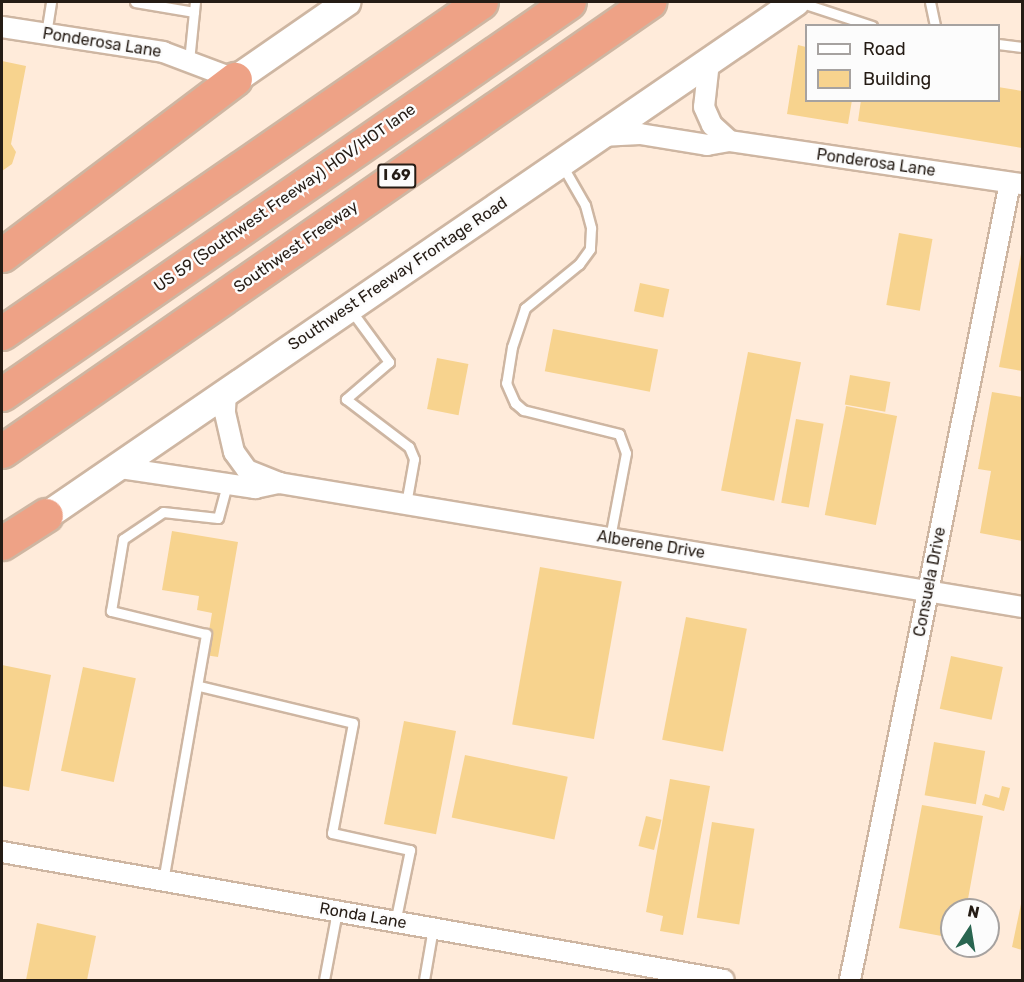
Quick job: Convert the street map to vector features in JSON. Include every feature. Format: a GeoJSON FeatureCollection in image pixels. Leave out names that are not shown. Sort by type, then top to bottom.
{"type":"FeatureCollection","features":[{"type":"Feature","properties":{"kind":"highway"},"geometry":{"type":"LineString","coordinates":[[2,333],[481,2]]}},
{"type":"Feature","properties":{"kind":"highway","name":"US 59 (Southwest Freeway) HOV/HOT lane"},"geometry":{"type":"LineString","coordinates":[[2,394],[570,2]]}},
{"type":"Feature","properties":{"kind":"highway","name":"Southwest Freeway"},"geometry":{"type":"LineString","coordinates":[[2,451],[649,2]]}},
{"type":"Feature","properties":{"kind":"highway"},"geometry":{"type":"LineString","coordinates":[[2,255],[235,79]]}},
{"type":"Feature","properties":{"kind":"highway"},"geometry":{"type":"LineString","coordinates":[[2,545],[46,514]]}},
{"type":"Feature","properties":{"kind":"main road"},"geometry":{"type":"LineString","coordinates":[[2,236],[346,2]]}},
{"type":"Feature","properties":{"kind":"main road","name":"Southwest Freeway Frontage Road"},"geometry":{"type":"LineString","coordinates":[[46,514],[797,2]]}},
{"type":"Feature","properties":{"kind":"street","name":"Ponderosa Lane"},"geometry":{"type":"LineString","coordinates":[[2,27],[163,51],[235,79]]}},
{"type":"Feature","properties":{"kind":"street"},"geometry":{"type":"LineString","coordinates":[[709,62],[704,107],[712,125],[730,141]]}},
{"type":"Feature","properties":{"kind":"street","name":"Ponderosa Lane"},"geometry":{"type":"LineString","coordinates":[[601,136],[640,134],[707,145],[730,141],[1016,183]]}},
{"type":"Feature","properties":{"kind":"street","name":"Consuela Drive"},"geometry":{"type":"LineString","coordinates":[[850,981],[928,591],[1016,183]]}},
{"type":"Feature","properties":{"kind":"street","name":"Alberene Drive"},"geometry":{"type":"LineString","coordinates":[[226,391],[225,413],[234,453],[247,470],[279,483],[1023,607]]}},
{"type":"Feature","properties":{"kind":"street","name":"Alberene Drive"},"geometry":{"type":"LineString","coordinates":[[114,467],[255,488],[279,483]]}},
{"type":"Feature","properties":{"kind":"street","name":"Ronda Lane"},"geometry":{"type":"LineString","coordinates":[[2,852],[724,981]]}},
{"type":"Feature","properties":{"kind":"lane"},"geometry":{"type":"LineString","coordinates":[[46,34],[51,2]]}},
{"type":"Feature","properties":{"kind":"lane"},"geometry":{"type":"LineString","coordinates":[[135,2],[194,12]]}},
{"type":"Feature","properties":{"kind":"lane"},"geometry":{"type":"LineString","coordinates":[[189,61],[195,2]]}},
{"type":"Feature","properties":{"kind":"lane"},"geometry":{"type":"LineString","coordinates":[[797,2],[866,24]]}},
{"type":"Feature","properties":{"kind":"lane"},"geometry":{"type":"LineString","coordinates":[[930,2],[935,24]]}},
{"type":"Feature","properties":{"kind":"lane"},"geometry":{"type":"LineString","coordinates":[[1000,44],[1023,47]]}},
{"type":"Feature","properties":{"kind":"lane"},"geometry":{"type":"LineString","coordinates":[[560,163],[585,205],[591,228],[590,249],[579,264],[525,308],[512,347],[506,383],[515,403],[523,410],[619,434],[626,453],[610,538]]}},
{"type":"Feature","properties":{"kind":"lane"},"geometry":{"type":"LineString","coordinates":[[348,307],[389,362],[346,399],[409,447],[414,459],[406,504]]}},
{"type":"Feature","properties":{"kind":"lane"},"geometry":{"type":"LineString","coordinates":[[163,880],[199,686],[206,634],[111,611],[123,539],[163,512],[218,518],[227,484]]}},
{"type":"Feature","properties":{"kind":"lane"},"geometry":{"type":"LineString","coordinates":[[199,686],[353,723],[332,833],[410,850],[395,923]]}},
{"type":"Feature","properties":{"kind":"lane"},"geometry":{"type":"LineString","coordinates":[[324,981],[337,911]]}},
{"type":"Feature","properties":{"kind":"lane"},"geometry":{"type":"LineString","coordinates":[[424,981],[432,928]]}},
{"type":"Feature","properties":{"kind":"building"},"geometry":{"type":"Polygon","coordinates":[[[798,45],[805,47],[805,102],[852,102],[848,124],[787,114],[798,45]]]}},
{"type":"Feature","properties":{"kind":"building"},"geometry":{"type":"Polygon","coordinates":[[[2,61],[26,66],[11,144],[16,152],[12,164],[2,171],[2,61]]]}},
{"type":"Feature","properties":{"kind":"building"},"geometry":{"type":"Polygon","coordinates":[[[1000,87],[1022,91],[1022,148],[858,121],[861,102],[1000,102],[1000,87]]]}},
{"type":"Feature","properties":{"kind":"building"},"geometry":{"type":"Polygon","coordinates":[[[899,233],[932,239],[920,311],[886,305],[899,233]]]}},
{"type":"Feature","properties":{"kind":"building"},"geometry":{"type":"Polygon","coordinates":[[[1022,254],[1022,371],[999,367],[1022,254]]]}},
{"type":"Feature","properties":{"kind":"building"},"geometry":{"type":"Polygon","coordinates":[[[640,283],[669,289],[663,318],[634,311],[640,283]]]}},
{"type":"Feature","properties":{"kind":"building"},"geometry":{"type":"Polygon","coordinates":[[[553,329],[658,349],[650,392],[545,371],[553,329]]]}},
{"type":"Feature","properties":{"kind":"building"},"geometry":{"type":"Polygon","coordinates":[[[748,352],[801,362],[774,501],[721,490],[748,352]]]}},
{"type":"Feature","properties":{"kind":"building"},"geometry":{"type":"Polygon","coordinates":[[[437,358],[468,364],[458,415],[427,409],[437,358]]]}},
{"type":"Feature","properties":{"kind":"building"},"geometry":{"type":"Polygon","coordinates":[[[850,375],[890,382],[885,412],[845,405],[850,375]]]}},
{"type":"Feature","properties":{"kind":"building"},"geometry":{"type":"Polygon","coordinates":[[[992,392],[1022,397],[1022,541],[980,533],[991,471],[978,469],[992,392]]]}},
{"type":"Feature","properties":{"kind":"building"},"geometry":{"type":"Polygon","coordinates":[[[846,406],[897,416],[876,525],[825,515],[846,406]]]}},
{"type":"Feature","properties":{"kind":"building"},"geometry":{"type":"Polygon","coordinates":[[[796,419],[824,424],[809,508],[781,503],[796,419]]]}},
{"type":"Feature","properties":{"kind":"building"},"geometry":{"type":"Polygon","coordinates":[[[172,531],[238,542],[218,657],[205,655],[212,613],[197,610],[199,596],[162,590],[172,531]]]}},
{"type":"Feature","properties":{"kind":"building"},"geometry":{"type":"Polygon","coordinates":[[[540,567],[622,581],[594,739],[512,725],[540,567]]]}},
{"type":"Feature","properties":{"kind":"building"},"geometry":{"type":"Polygon","coordinates":[[[686,617],[747,629],[723,752],[662,740],[686,617]]]}},
{"type":"Feature","properties":{"kind":"building"},"geometry":{"type":"Polygon","coordinates":[[[951,656],[1003,667],[992,720],[940,709],[951,656]]]}},
{"type":"Feature","properties":{"kind":"building"},"geometry":{"type":"Polygon","coordinates":[[[2,665],[51,675],[29,791],[2,786],[2,665]]]}},
{"type":"Feature","properties":{"kind":"building"},"geometry":{"type":"Polygon","coordinates":[[[83,667],[136,678],[114,782],[61,771],[83,667]]]}},
{"type":"Feature","properties":{"kind":"building"},"geometry":{"type":"Polygon","coordinates":[[[404,721],[456,731],[436,834],[384,824],[404,721]]]}},
{"type":"Feature","properties":{"kind":"building"},"geometry":{"type":"Polygon","coordinates":[[[934,742],[985,751],[976,804],[925,795],[934,742]]]}},
{"type":"Feature","properties":{"kind":"building"},"geometry":{"type":"Polygon","coordinates":[[[465,755],[568,777],[554,839],[452,818],[465,755]]]}},
{"type":"Feature","properties":{"kind":"building"},"geometry":{"type":"Polygon","coordinates":[[[670,779],[710,786],[683,935],[660,931],[663,916],[646,912],[670,779]]]}},
{"type":"Feature","properties":{"kind":"building"},"geometry":{"type":"Polygon","coordinates":[[[1002,786],[1010,788],[1004,811],[982,805],[985,794],[999,798],[1002,786]]]}},
{"type":"Feature","properties":{"kind":"building"},"geometry":{"type":"Polygon","coordinates":[[[922,805],[983,816],[968,898],[940,898],[940,936],[899,928],[922,805]]]}},
{"type":"Feature","properties":{"kind":"building"},"geometry":{"type":"Polygon","coordinates":[[[646,816],[662,820],[654,850],[639,846],[646,816]]]}},
{"type":"Feature","properties":{"kind":"building"},"geometry":{"type":"Polygon","coordinates":[[[712,822],[754,829],[739,925],[697,918],[712,822]]]}},
{"type":"Feature","properties":{"kind":"building"},"geometry":{"type":"Polygon","coordinates":[[[1022,904],[1022,950],[1012,947],[1022,904]]]}},
{"type":"Feature","properties":{"kind":"building"},"geometry":{"type":"Polygon","coordinates":[[[37,923],[96,936],[87,980],[26,980],[37,923]]]}}]}
